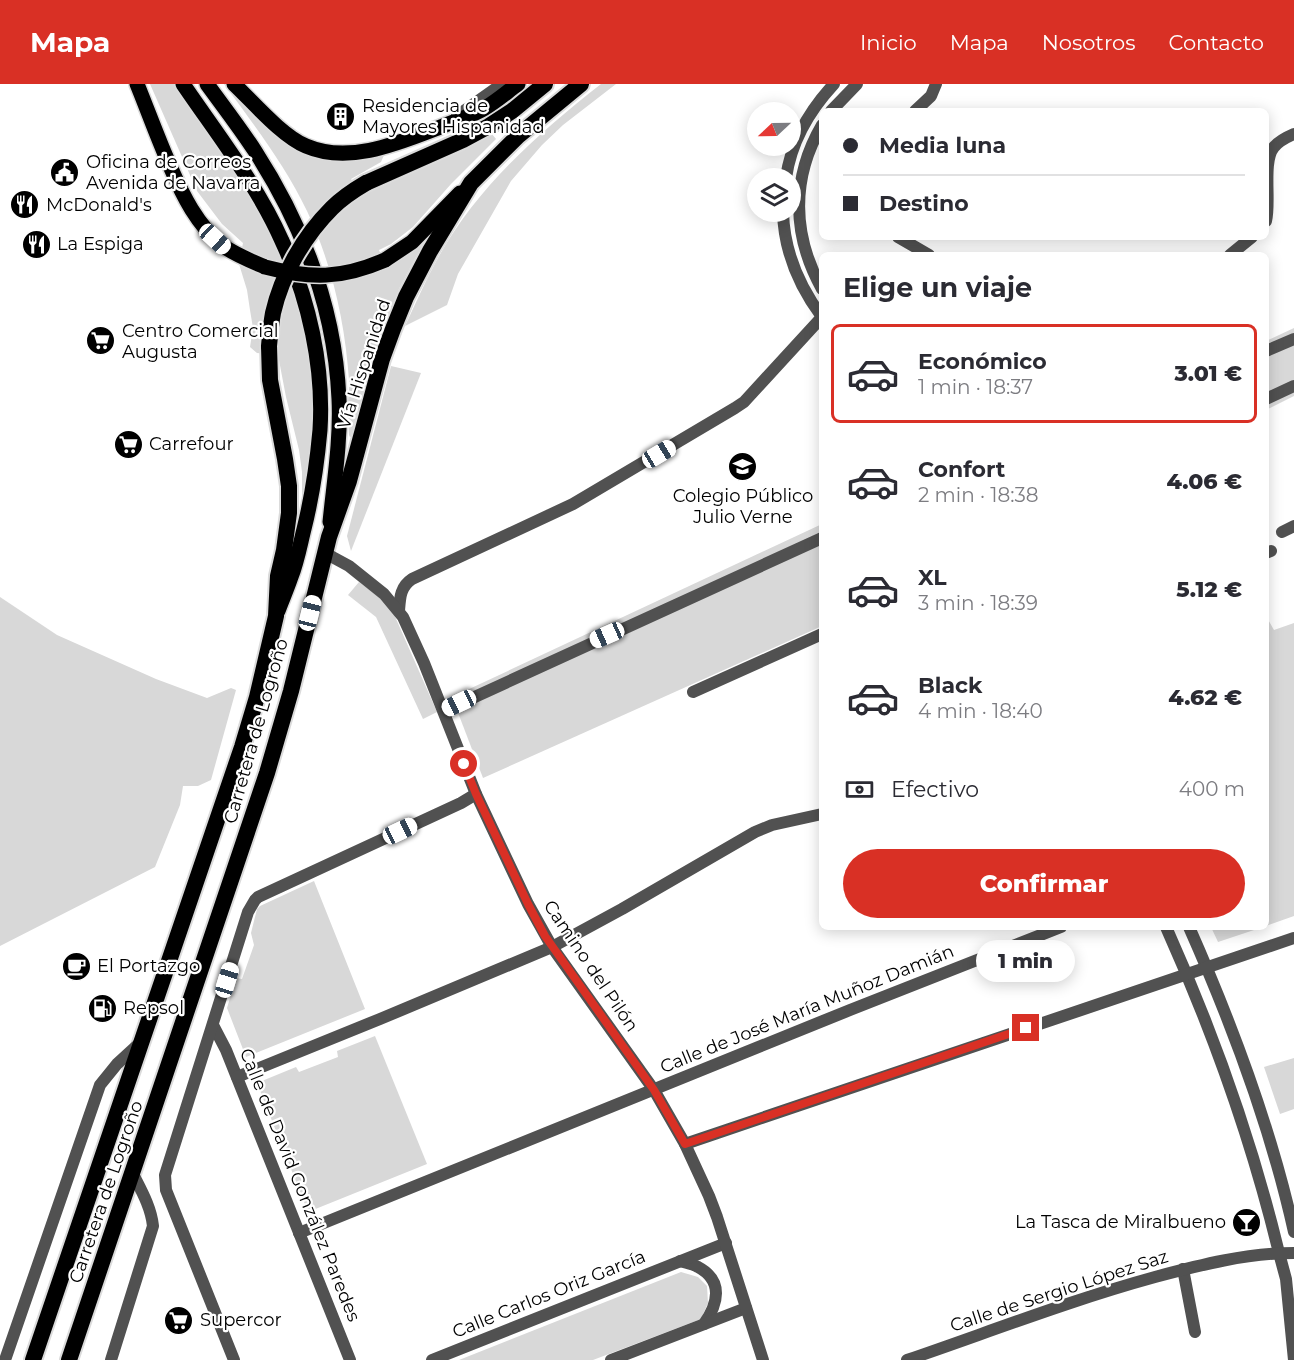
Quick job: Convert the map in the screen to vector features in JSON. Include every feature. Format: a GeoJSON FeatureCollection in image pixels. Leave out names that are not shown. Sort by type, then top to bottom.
{"type":"FeatureCollection","features":[{"type":"Feature","properties":{"kind":"highway"},"geometry":{"type":"LineString","coordinates":[[276,616],[278,576],[289,513],[289,486],[270,380],[269,346],[273,314],[286,276],[303,243],[333,206],[366,183],[489,126],[512,111],[545,84]]}},
{"type":"Feature","properties":{"kind":"highway","name":"Vía Hispanidad"},"geometry":{"type":"LineString","coordinates":[[327,545],[349,481],[382,359],[406,297],[430,251],[471,183],[518,136],[581,84]]}},
{"type":"Feature","properties":{"kind":"highway","name":"Carretera de Logroño"},"geometry":{"type":"LineString","coordinates":[[69,1360],[267,773],[291,691],[327,545]]}},
{"type":"Feature","properties":{"kind":"highway","name":"Carretera de Logroño"},"geometry":{"type":"LineString","coordinates":[[33,1360],[242,747],[257,697],[276,616]]}},
{"type":"Feature","properties":{"kind":"main road"},"geometry":{"type":"LineString","coordinates":[[137,84],[182,195],[193,213],[206,230],[224,247],[265,267],[312,276],[347,273],[368,267],[385,260],[412,242],[471,183]]}},
{"type":"Feature","properties":{"kind":"main road","name":"Carretera de Logroño"},"geometry":{"type":"LineString","coordinates":[[183,84],[253,188],[282,239],[302,294],[312,334],[320,399],[320,429],[310,502],[292,576],[276,616]]}},
{"type":"Feature","properties":{"kind":"main road","name":"Carretera de Logroño"},"geometry":{"type":"LineString","coordinates":[[207,84],[278,188],[310,257],[329,319],[336,360],[339,401],[327,545]]}},
{"type":"Feature","properties":{"kind":"main road"},"geometry":{"type":"LineString","coordinates":[[234,84],[280,129],[296,141],[331,154],[365,151],[411,138],[472,115],[518,84]]}},
{"type":"Feature","properties":{"kind":"street"},"geometry":{"type":"LineString","coordinates":[[440,127],[502,84]]}},
{"type":"Feature","properties":{"kind":"street"},"geometry":{"type":"LineString","coordinates":[[788,168],[794,145],[802,128],[812,111],[834,84]]}},
{"type":"Feature","properties":{"kind":"street"},"geometry":{"type":"LineString","coordinates":[[834,108],[857,84]]}},
{"type":"Feature","properties":{"kind":"street"},"geometry":{"type":"LineString","coordinates":[[918,108],[931,96],[936,84]]}},
{"type":"Feature","properties":{"kind":"street"},"geometry":{"type":"LineString","coordinates":[[819,130],[811,145],[803,170],[799,213],[806,255],[819,283]]}},
{"type":"Feature","properties":{"kind":"street"},"geometry":{"type":"LineString","coordinates":[[1269,159],[1270,152],[1276,145],[1294,134]]}},
{"type":"Feature","properties":{"kind":"street"},"geometry":{"type":"LineString","coordinates":[[784,222],[791,261],[804,290],[819,312]]}},
{"type":"Feature","properties":{"kind":"street"},"geometry":{"type":"LineString","coordinates":[[903,240],[924,252]]}},
{"type":"Feature","properties":{"kind":"street"},"geometry":{"type":"LineString","coordinates":[[1234,252],[1248,240]]}},
{"type":"Feature","properties":{"kind":"street"},"geometry":{"type":"LineString","coordinates":[[399,611],[402,590],[412,579],[573,504],[740,405],[819,320]]}},
{"type":"Feature","properties":{"kind":"street"},"geometry":{"type":"LineString","coordinates":[[1269,350],[1294,339]]}},
{"type":"Feature","properties":{"kind":"street"},"geometry":{"type":"LineString","coordinates":[[1269,398],[1294,386]]}},
{"type":"Feature","properties":{"kind":"street"},"geometry":{"type":"LineString","coordinates":[[1282,532],[1294,526]]}},
{"type":"Feature","properties":{"kind":"street"},"geometry":{"type":"LineString","coordinates":[[444,711],[819,539]]}},
{"type":"Feature","properties":{"kind":"street","name":"Camino del Pilón"},"geometry":{"type":"LineString","coordinates":[[327,545],[384,594],[399,611],[416,644],[476,794],[528,904],[552,947],[654,1090],[685,1144],[709,1196],[726,1243],[763,1360]]}},
{"type":"Feature","properties":{"kind":"street"},"geometry":{"type":"LineString","coordinates":[[693,692],[819,635]]}},
{"type":"Feature","properties":{"kind":"street"},"geometry":{"type":"LineString","coordinates":[[234,1360],[166,1190],[165,1175],[248,912],[255,900],[266,893],[476,794]]}},
{"type":"Feature","properties":{"kind":"street"},"geometry":{"type":"LineString","coordinates":[[237,1077],[552,947],[755,832],[779,823],[819,815]]}},
{"type":"Feature","properties":{"kind":"street","name":"Calle de José María Muñoz Damián"},"geometry":{"type":"LineString","coordinates":[[299,1233],[1053,930]]}},
{"type":"Feature","properties":{"kind":"street"},"geometry":{"type":"LineString","coordinates":[[1167,930],[1222,1063],[1242,1120],[1286,1279],[1294,1360]]}},
{"type":"Feature","properties":{"kind":"street"},"geometry":{"type":"LineString","coordinates":[[1190,930],[1242,1060],[1282,1182],[1294,1232]]}},
{"type":"Feature","properties":{"kind":"street"},"geometry":{"type":"LineString","coordinates":[[685,1144],[1294,938]]}},
{"type":"Feature","properties":{"kind":"street","name":"Calle de David González Paredes"},"geometry":{"type":"LineString","coordinates":[[213,1025],[226,1050],[350,1360]]}},
{"type":"Feature","properties":{"kind":"street","name":"Carretera de Logroño"},"geometry":{"type":"LineString","coordinates":[[5,1360],[100,1085],[117,1064],[142,1041]]}},
{"type":"Feature","properties":{"kind":"street"},"geometry":{"type":"LineString","coordinates":[[111,1360],[153,1226],[145,1200],[133,1174]]}},
{"type":"Feature","properties":{"kind":"street","name":"Calle Carlos Oriz García"},"geometry":{"type":"LineString","coordinates":[[432,1360],[726,1243]]}},
{"type":"Feature","properties":{"kind":"street","name":"Calle de Sergio López Saz"},"geometry":{"type":"LineString","coordinates":[[907,1360],[1112,1289],[1183,1269],[1228,1260],[1294,1253]]}},
{"type":"Feature","properties":{"kind":"street"},"geometry":{"type":"LineString","coordinates":[[680,1261],[694,1265],[707,1274],[715,1288],[715,1306],[704,1324]]}},
{"type":"Feature","properties":{"kind":"street"},"geometry":{"type":"LineString","coordinates":[[1183,1269],[1195,1332]]}},
{"type":"Feature","properties":{"kind":"street"},"geometry":{"type":"LineString","coordinates":[[611,1360],[746,1308]]}},
{"type":"Feature","properties":{"kind":"shaded area"},"geometry":{"type":"Polygon","coordinates":[[[150,84],[178,84],[275,233],[304,316],[316,389],[311,472],[302,504],[299,450],[278,355],[257,353],[250,347],[253,328],[247,290],[239,264],[243,243],[222,224],[197,191],[150,84]]]}},
{"type":"Feature","properties":{"kind":"shaded area"},"geometry":{"type":"Polygon","coordinates":[[[224,84],[233,84],[296,143],[382,151],[384,155],[381,162],[351,179],[363,195],[386,182],[492,134],[496,139],[451,184],[413,227],[379,250],[385,265],[432,233],[399,289],[368,377],[353,436],[349,435],[349,383],[341,315],[324,252],[307,211],[289,178],[224,84]]]}},
{"type":"Feature","properties":{"kind":"shaded area"},"geometry":{"type":"Polygon","coordinates":[[[601,84],[616,84],[563,125],[511,181],[458,274],[447,305],[405,326],[439,256],[472,206],[533,141],[601,84]]]}},
{"type":"Feature","properties":{"kind":"shaded area"},"geometry":{"type":"Polygon","coordinates":[[[1294,328],[1294,396],[1269,408],[1269,340],[1294,328]]]}},
{"type":"Feature","properties":{"kind":"shaded area"},"geometry":{"type":"Polygon","coordinates":[[[391,366],[421,373],[351,551],[347,536],[391,366]]]}},
{"type":"Feature","properties":{"kind":"shaded area"},"geometry":{"type":"Polygon","coordinates":[[[819,525],[819,627],[483,778],[452,697],[819,525]]]}},
{"type":"Feature","properties":{"kind":"shaded area"},"geometry":{"type":"Polygon","coordinates":[[[359,582],[390,605],[437,712],[423,719],[376,617],[348,595],[359,582]]]}},
{"type":"Feature","properties":{"kind":"shaded area"},"geometry":{"type":"Polygon","coordinates":[[[0,597],[57,635],[156,679],[207,698],[231,688],[236,690],[211,780],[198,786],[183,786],[180,805],[155,867],[0,946],[0,597]]]}},
{"type":"Feature","properties":{"kind":"shaded area"},"geometry":{"type":"Polygon","coordinates":[[[1269,621],[1274,630],[1294,623],[1294,916],[1269,925],[1269,621]]]}},
{"type":"Feature","properties":{"kind":"shaded area"},"geometry":{"type":"Polygon","coordinates":[[[314,881],[365,1009],[246,1057],[227,1008],[236,978],[242,979],[254,945],[251,933],[257,909],[314,881]]]}},
{"type":"Feature","properties":{"kind":"shaded area"},"geometry":{"type":"Polygon","coordinates":[[[1212,930],[1254,930],[1218,942],[1212,930]]]}},
{"type":"Feature","properties":{"kind":"shaded area"},"geometry":{"type":"Polygon","coordinates":[[[375,1036],[427,1164],[308,1212],[257,1083],[296,1067],[299,1072],[338,1057],[337,1051],[375,1036]]]}},
{"type":"Feature","properties":{"kind":"shaded area"},"geometry":{"type":"Polygon","coordinates":[[[1294,1058],[1294,1109],[1280,1114],[1264,1067],[1294,1058]]]}},
{"type":"Feature","properties":{"kind":"shaded area"},"geometry":{"type":"Polygon","coordinates":[[[681,1272],[698,1277],[707,1286],[708,1303],[701,1319],[593,1360],[459,1360],[681,1272]]]}},
{"type":"Feature","properties":{"kind":"place","name":"Residencia de Mayores Hispanidad"},"geometry":{"type":"Point","coordinates":[341,116]}},
{"type":"Feature","properties":{"kind":"place","name":"Oficina de Correos Avenida de Navarra"},"geometry":{"type":"Point","coordinates":[65,172]}},
{"type":"Feature","properties":{"kind":"place","name":"McDonald's"},"geometry":{"type":"Point","coordinates":[25,205]}},
{"type":"Feature","properties":{"kind":"place","name":"La Espiga"},"geometry":{"type":"Point","coordinates":[36,244]}},
{"type":"Feature","properties":{"kind":"place","name":"Centro Comercial Augusta"},"geometry":{"type":"Point","coordinates":[101,341]}},
{"type":"Feature","properties":{"kind":"place","name":"Carrefour"},"geometry":{"type":"Point","coordinates":[128,444]}},
{"type":"Feature","properties":{"kind":"place","name":"Colegio Público Julio Verne"},"geometry":{"type":"Point","coordinates":[743,467]}},
{"type":"Feature","properties":{"kind":"place","name":"El Portazgo"},"geometry":{"type":"Point","coordinates":[76,966]}},
{"type":"Feature","properties":{"kind":"place","name":"Repsol"},"geometry":{"type":"Point","coordinates":[102,1008]}},
{"type":"Feature","properties":{"kind":"place","name":"La Tasca de Miralbueno"},"geometry":{"type":"Point","coordinates":[1247,1222]}},
{"type":"Feature","properties":{"kind":"place","name":"Supercor"},"geometry":{"type":"Point","coordinates":[179,1320]}},
{"type":"Feature","properties":{"kind":"route"},"geometry":{"type":"LineString","coordinates":[[464,764],[476,794],[545,936],[654,1090],[685,1144],[1026,1028]]}}]}
